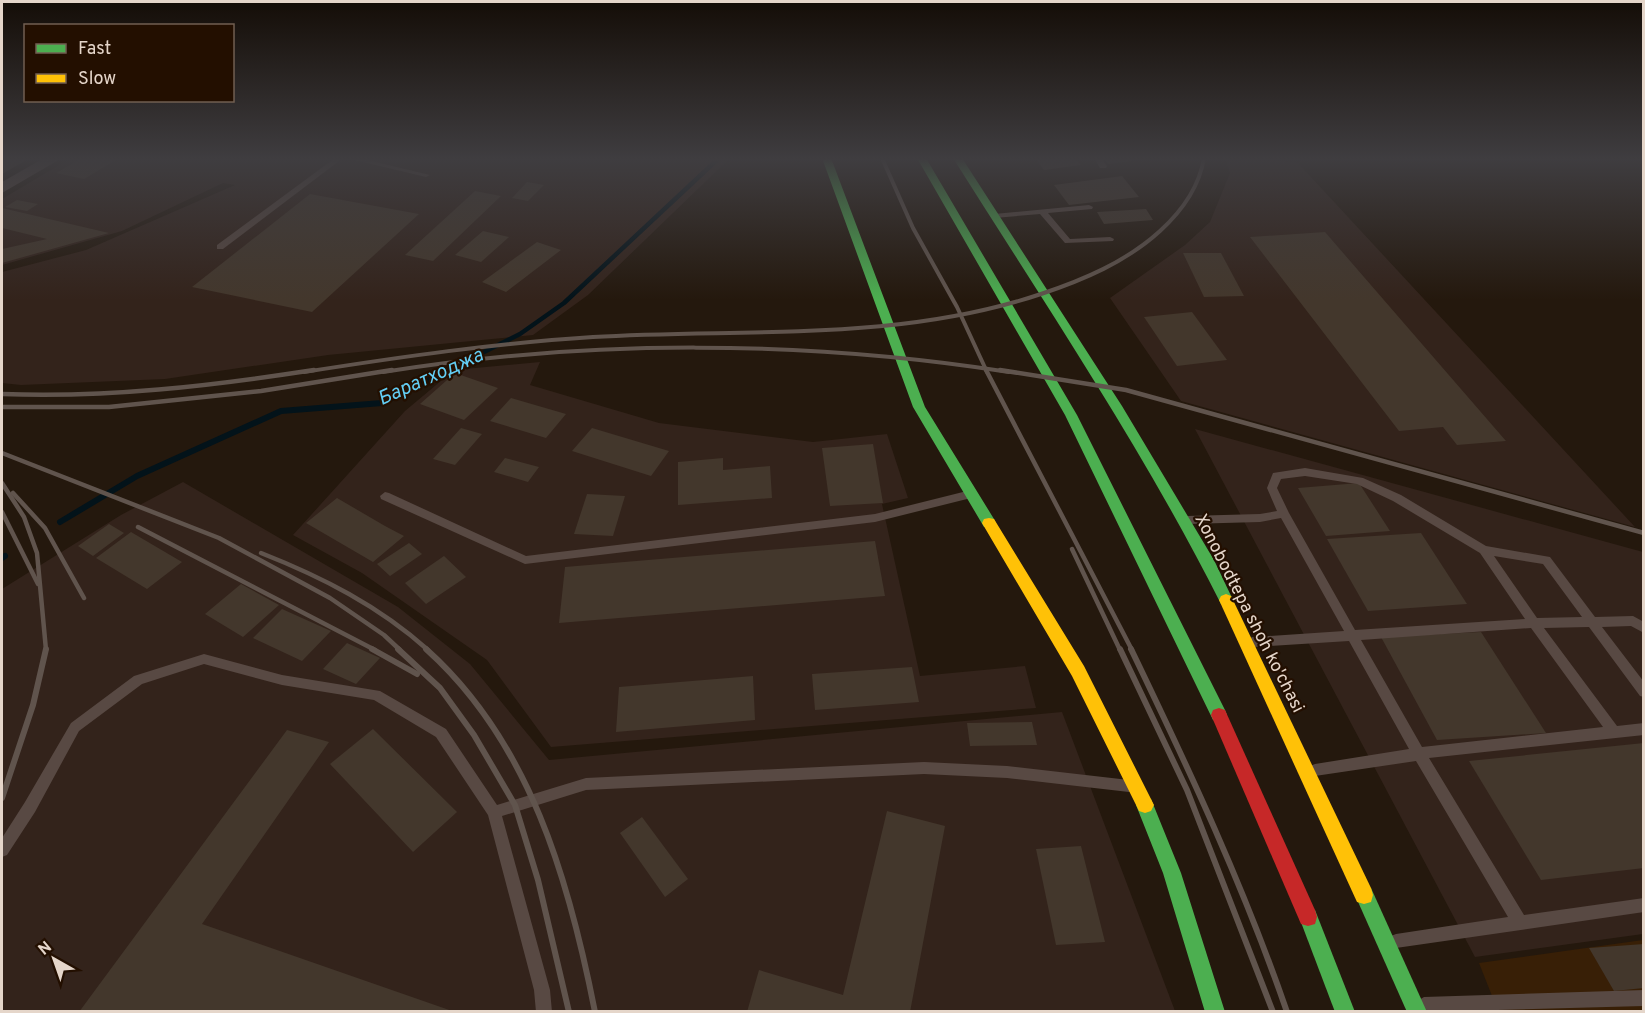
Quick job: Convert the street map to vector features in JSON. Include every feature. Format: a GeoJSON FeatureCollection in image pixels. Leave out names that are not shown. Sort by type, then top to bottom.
{"type":"FeatureCollection","features":[{"type":"Feature","properties":{"kind":"main road"},"geometry":{"type":"LineString","coordinates":[[844,205],[919,406],[1078,671],[1138,788],[1172,873],[1215,1011]]}},
{"type":"Feature","properties":{"kind":"main road"},"geometry":{"type":"LineString","coordinates":[[949,205],[1077,415],[1226,729],[1306,911],[1345,1011]]}},
{"type":"Feature","properties":{"kind":"main road","name":"Xonobodtepa shoh ko'chasi"},"geometry":{"type":"LineString","coordinates":[[987,205],[1209,564],[1308,771],[1416,1008]]}},
{"type":"Feature","properties":{"kind":"main road"},"geometry":{"type":"LineString","coordinates":[[984,266],[1023,262]]}},
{"type":"Feature","properties":{"kind":"lane"},"geometry":{"type":"LineString","coordinates":[[220,247],[276,205]]}},
{"type":"Feature","properties":{"kind":"lane"},"geometry":{"type":"LineString","coordinates":[[994,216],[1089,207]]}},
{"type":"Feature","properties":{"kind":"lane"},"geometry":{"type":"LineString","coordinates":[[1042,212],[1068,241],[1110,239]]}},
{"type":"Feature","properties":{"kind":"lane"},"geometry":{"type":"LineString","coordinates":[[1520,923],[1350,635],[1284,514],[1272,488],[1277,476],[1305,472],[1359,481],[1397,498],[1484,550],[1546,560],[1644,692]]}},
{"type":"Feature","properties":{"kind":"lane"},"geometry":{"type":"LineString","coordinates":[[385,496],[525,560],[875,518],[971,494]]}},
{"type":"Feature","properties":{"kind":"lane"},"geometry":{"type":"LineString","coordinates":[[1183,520],[1260,518],[1284,514]]}},
{"type":"Feature","properties":{"kind":"lane"},"geometry":{"type":"LineString","coordinates":[[1484,550],[1614,732]]}},
{"type":"Feature","properties":{"kind":"lane"},"geometry":{"type":"LineString","coordinates":[[1247,642],[1534,623],[1633,621],[1644,628]]}},
{"type":"Feature","properties":{"kind":"lane"},"geometry":{"type":"LineString","coordinates":[[2,850],[30,807],[75,727],[138,680],[204,659],[282,680],[376,695],[441,733],[494,812],[542,990],[544,1011]]}},
{"type":"Feature","properties":{"kind":"lane"},"geometry":{"type":"LineString","coordinates":[[1308,771],[1419,754],[1644,729]]}},
{"type":"Feature","properties":{"kind":"lane"},"geometry":{"type":"LineString","coordinates":[[494,812],[586,784],[924,768],[1007,772],[1138,788]]}},
{"type":"Feature","properties":{"kind":"lane"},"geometry":{"type":"LineString","coordinates":[[1386,942],[1644,905]]}},
{"type":"Feature","properties":{"kind":"lane"},"geometry":{"type":"LineString","coordinates":[[1416,1008],[1644,998]]}},
{"type":"Feature","properties":{"kind":"shaded area"},"geometry":{"type":"Polygon","coordinates":[[[2,205],[176,205],[122,231],[2,265],[2,205]]]}},
{"type":"Feature","properties":{"kind":"shaded area"},"geometry":{"type":"Polygon","coordinates":[[[189,205],[681,205],[588,295],[533,335],[328,355],[165,379],[21,385],[2,383],[2,272],[86,250],[189,205]]]}},
{"type":"Feature","properties":{"kind":"shaded area"},"geometry":{"type":"Polygon","coordinates":[[[1217,205],[1337,205],[1635,527],[1181,401],[1110,298],[1185,245],[1210,222],[1217,205]]]}},
{"type":"Feature","properties":{"kind":"shaded area"},"geometry":{"type":"Polygon","coordinates":[[[540,362],[530,385],[659,423],[813,442],[887,434],[908,498],[882,504],[920,676],[1025,666],[1036,708],[551,747],[487,660],[362,573],[293,535],[405,411],[454,370],[540,362]]]}},
{"type":"Feature","properties":{"kind":"shaded area"},"geometry":{"type":"Polygon","coordinates":[[[1195,429],[1643,552],[1643,934],[1475,957],[1195,429]]]}},
{"type":"Feature","properties":{"kind":"shaded area"},"geometry":{"type":"Polygon","coordinates":[[[183,482],[398,607],[470,664],[549,760],[1062,712],[1175,1011],[2,1011],[2,589],[121,515],[183,482]]]}},
{"type":"Feature","properties":{"kind":"shaded area"},"geometry":{"type":"Polygon","coordinates":[[[1643,940],[1643,1011],[1498,1011],[1479,963],[1643,940]]]}},
{"type":"Feature","properties":{"kind":"building"},"geometry":{"type":"Polygon","coordinates":[[[8,205],[36,205],[27,211],[5,207],[8,205]]]}},
{"type":"Feature","properties":{"kind":"building"},"geometry":{"type":"Polygon","coordinates":[[[296,205],[371,205],[419,214],[312,312],[192,287],[296,205]]]}},
{"type":"Feature","properties":{"kind":"building"},"geometry":{"type":"Polygon","coordinates":[[[459,205],[491,205],[433,261],[405,255],[459,205]]]}},
{"type":"Feature","properties":{"kind":"building"},"geometry":{"type":"Polygon","coordinates":[[[2,208],[109,233],[2,263],[2,249],[47,239],[2,228],[2,208]]]}},
{"type":"Feature","properties":{"kind":"building"},"geometry":{"type":"Polygon","coordinates":[[[1146,209],[1153,220],[1104,224],[1097,212],[1146,209]]]}},
{"type":"Feature","properties":{"kind":"building"},"geometry":{"type":"Polygon","coordinates":[[[483,231],[509,237],[481,262],[455,255],[483,231]]]}},
{"type":"Feature","properties":{"kind":"building"},"geometry":{"type":"Polygon","coordinates":[[[1325,232],[1506,441],[1457,445],[1443,427],[1399,431],[1250,237],[1325,232]]]}},
{"type":"Feature","properties":{"kind":"building"},"geometry":{"type":"Polygon","coordinates":[[[537,242],[561,250],[506,292],[482,282],[537,242]]]}},
{"type":"Feature","properties":{"kind":"building"},"geometry":{"type":"Polygon","coordinates":[[[1183,253],[1221,253],[1244,296],[1204,297],[1183,253]]]}},
{"type":"Feature","properties":{"kind":"building"},"geometry":{"type":"Polygon","coordinates":[[[1192,312],[1227,360],[1177,366],[1144,317],[1192,312]]]}},
{"type":"Feature","properties":{"kind":"building"},"geometry":{"type":"Polygon","coordinates":[[[455,373],[498,388],[464,420],[420,404],[455,373]]]}},
{"type":"Feature","properties":{"kind":"building"},"geometry":{"type":"Polygon","coordinates":[[[511,398],[566,414],[546,438],[490,421],[511,398]]]}},
{"type":"Feature","properties":{"kind":"building"},"geometry":{"type":"Polygon","coordinates":[[[461,428],[482,434],[455,465],[433,459],[461,428]]]}},
{"type":"Feature","properties":{"kind":"building"},"geometry":{"type":"Polygon","coordinates":[[[592,428],[669,451],[651,476],[572,451],[592,428]]]}},
{"type":"Feature","properties":{"kind":"building"},"geometry":{"type":"Polygon","coordinates":[[[873,444],[883,503],[830,506],[822,448],[873,444]]]}},
{"type":"Feature","properties":{"kind":"building"},"geometry":{"type":"Polygon","coordinates":[[[505,458],[539,467],[528,482],[494,472],[505,458]]]}},
{"type":"Feature","properties":{"kind":"building"},"geometry":{"type":"Polygon","coordinates":[[[723,458],[723,470],[770,466],[772,498],[678,505],[678,462],[723,458]]]}},
{"type":"Feature","properties":{"kind":"building"},"geometry":{"type":"Polygon","coordinates":[[[1359,483],[1390,531],[1326,536],[1298,488],[1359,483]]]}},
{"type":"Feature","properties":{"kind":"building"},"geometry":{"type":"Polygon","coordinates":[[[587,494],[625,496],[613,536],[574,534],[587,494]]]}},
{"type":"Feature","properties":{"kind":"building"},"geometry":{"type":"Polygon","coordinates":[[[337,498],[404,536],[373,562],[306,523],[337,498]]]}},
{"type":"Feature","properties":{"kind":"building"},"geometry":{"type":"Polygon","coordinates":[[[109,524],[124,533],[93,556],[78,546],[109,524]]]}},
{"type":"Feature","properties":{"kind":"building"},"geometry":{"type":"Polygon","coordinates":[[[131,532],[182,562],[147,589],[96,558],[131,532]]]}},
{"type":"Feature","properties":{"kind":"building"},"geometry":{"type":"Polygon","coordinates":[[[1421,533],[1467,604],[1368,611],[1327,539],[1421,533]]]}},
{"type":"Feature","properties":{"kind":"building"},"geometry":{"type":"Polygon","coordinates":[[[875,541],[885,596],[559,623],[565,567],[875,541]]]}},
{"type":"Feature","properties":{"kind":"building"},"geometry":{"type":"Polygon","coordinates":[[[409,543],[422,554],[390,576],[377,564],[409,543]]]}},
{"type":"Feature","properties":{"kind":"building"},"geometry":{"type":"Polygon","coordinates":[[[444,556],[466,577],[426,604],[405,583],[444,556]]]}},
{"type":"Feature","properties":{"kind":"building"},"geometry":{"type":"Polygon","coordinates":[[[241,584],[279,605],[243,637],[205,614],[241,584]]]}},
{"type":"Feature","properties":{"kind":"building"},"geometry":{"type":"Polygon","coordinates":[[[282,609],[331,631],[302,661],[253,638],[282,609]]]}},
{"type":"Feature","properties":{"kind":"building"},"geometry":{"type":"Polygon","coordinates":[[[1481,632],[1546,733],[1437,740],[1381,637],[1481,632]]]}},
{"type":"Feature","properties":{"kind":"building"},"geometry":{"type":"Polygon","coordinates":[[[347,643],[380,658],[356,684],[323,669],[347,643]]]}},
{"type":"Feature","properties":{"kind":"building"},"geometry":{"type":"Polygon","coordinates":[[[912,667],[919,702],[815,710],[812,674],[912,667]]]}},
{"type":"Feature","properties":{"kind":"building"},"geometry":{"type":"Polygon","coordinates":[[[753,676],[755,720],[616,732],[619,687],[753,676]]]}},
{"type":"Feature","properties":{"kind":"building"},"geometry":{"type":"Polygon","coordinates":[[[1032,722],[1037,745],[970,746],[967,723],[1032,722]]]}},
{"type":"Feature","properties":{"kind":"building"},"geometry":{"type":"Polygon","coordinates":[[[373,729],[457,812],[413,852],[330,764],[373,729]]]}},
{"type":"Feature","properties":{"kind":"building"},"geometry":{"type":"Polygon","coordinates":[[[287,730],[329,742],[202,924],[455,1012],[79,1012],[287,730]]]}},
{"type":"Feature","properties":{"kind":"building"},"geometry":{"type":"Polygon","coordinates":[[[1644,743],[1644,868],[1541,880],[1469,761],[1644,743]]]}},
{"type":"Feature","properties":{"kind":"building"},"geometry":{"type":"Polygon","coordinates":[[[887,811],[945,826],[910,1012],[747,1012],[759,970],[843,995],[887,811]]]}},
{"type":"Feature","properties":{"kind":"building"},"geometry":{"type":"Polygon","coordinates":[[[642,817],[688,879],[665,897],[620,833],[642,817]]]}},
{"type":"Feature","properties":{"kind":"building"},"geometry":{"type":"Polygon","coordinates":[[[1081,846],[1105,942],[1056,945],[1036,849],[1081,846]]]}},
{"type":"Feature","properties":{"kind":"building"},"geometry":{"type":"Polygon","coordinates":[[[1644,944],[1644,988],[1614,991],[1589,948],[1644,944]]]}},
{"type":"Feature","properties":{"kind":"waterway","name":"Баратходжа"},"geometry":{"type":"LineString","coordinates":[[444,372],[520,334],[564,303],[668,205]]}},
{"type":"Feature","properties":{"kind":"waterway","name":"Баратходжа"},"geometry":{"type":"LineString","coordinates":[[60,522],[137,476],[281,411],[382,403],[447,370]]}},
{"type":"Feature","properties":{"kind":"railway"},"geometry":{"type":"LineString","coordinates":[[903,205],[961,315]]}},
{"type":"Feature","properties":{"kind":"railway"},"geometry":{"type":"LineString","coordinates":[[961,315],[986,310],[1041,294],[1104,269],[1147,242],[1183,205]]}},
{"type":"Feature","properties":{"kind":"railway"},"geometry":{"type":"LineString","coordinates":[[304,372],[520,343],[593,337],[875,327],[961,315]]}},
{"type":"Feature","properties":{"kind":"railway"},"geometry":{"type":"LineString","coordinates":[[961,315],[985,369]]}},
{"type":"Feature","properties":{"kind":"railway"},"geometry":{"type":"LineString","coordinates":[[383,372],[460,361],[538,354],[617,349],[696,348],[775,349],[854,354],[985,369]]}},
{"type":"Feature","properties":{"kind":"railway"},"geometry":{"type":"LineString","coordinates":[[985,369],[1009,372]]}},
{"type":"Feature","properties":{"kind":"railway"},"geometry":{"type":"LineString","coordinates":[[2,394],[42,395],[159,390],[314,370]]}},
{"type":"Feature","properties":{"kind":"railway"},"geometry":{"type":"LineString","coordinates":[[2,407],[109,407],[261,391],[392,370]]}},
{"type":"Feature","properties":{"kind":"railway"},"geometry":{"type":"LineString","coordinates":[[1000,370],[1126,390],[1644,533]]}},
{"type":"Feature","properties":{"kind":"railway"},"geometry":{"type":"LineString","coordinates":[[987,371],[1132,650]]}},
{"type":"Feature","properties":{"kind":"railway"},"geometry":{"type":"LineString","coordinates":[[2,453],[219,538],[330,598],[384,635],[400,650]]}},
{"type":"Feature","properties":{"kind":"railway"},"geometry":{"type":"LineString","coordinates":[[2,483],[24,517],[37,553],[46,649]]}},
{"type":"Feature","properties":{"kind":"railway"},"geometry":{"type":"LineString","coordinates":[[13,493],[45,528],[84,598]]}},
{"type":"Feature","properties":{"kind":"railway"},"geometry":{"type":"LineString","coordinates":[[2,512],[38,584]]}},
{"type":"Feature","properties":{"kind":"railway"},"geometry":{"type":"LineString","coordinates":[[138,527],[375,650]]}},
{"type":"Feature","properties":{"kind":"railway"},"geometry":{"type":"LineString","coordinates":[[1072,549],[1120,650]]}},
{"type":"Feature","properties":{"kind":"railway"},"geometry":{"type":"LineString","coordinates":[[261,553],[306,572],[370,606],[428,650]]}},
{"type":"Feature","properties":{"kind":"railway"},"geometry":{"type":"LineString","coordinates":[[2,798],[33,705],[46,649]]}},
{"type":"Feature","properties":{"kind":"railway"},"geometry":{"type":"LineString","coordinates":[[372,649],[417,674]]}},
{"type":"Feature","properties":{"kind":"railway"},"geometry":{"type":"LineString","coordinates":[[398,649],[440,688],[474,735],[515,805],[538,880],[569,1012]]}},
{"type":"Feature","properties":{"kind":"railway"},"geometry":{"type":"LineString","coordinates":[[426,649],[462,686],[493,726],[540,816],[558,864],[572,913],[595,1012]]}},
{"type":"Feature","properties":{"kind":"railway"},"geometry":{"type":"LineString","coordinates":[[1120,649],[1187,790],[1273,1012]]}},
{"type":"Feature","properties":{"kind":"railway"},"geometry":{"type":"LineString","coordinates":[[1131,649],[1214,828],[1287,1012]]}},
{"type":"Feature","properties":{"kind":"traffic: fast"},"geometry":{"type":"LineString","coordinates":[[844,205],[919,407],[989,523]]}},
{"type":"Feature","properties":{"kind":"traffic: fast"},"geometry":{"type":"LineString","coordinates":[[949,205],[1071,415],[1219,715]]}},
{"type":"Feature","properties":{"kind":"traffic: fast"},"geometry":{"type":"LineString","coordinates":[[987,205],[1118,409],[1209,564],[1226,600]]}},
{"type":"Feature","properties":{"kind":"traffic: fast"},"geometry":{"type":"LineString","coordinates":[[1145,805],[1172,873],[1215,1012]]}},
{"type":"Feature","properties":{"kind":"traffic: fast"},"geometry":{"type":"LineString","coordinates":[[1364,895],[1417,1012]]}},
{"type":"Feature","properties":{"kind":"traffic: fast"},"geometry":{"type":"LineString","coordinates":[[1308,917],[1345,1012]]}},
{"type":"Feature","properties":{"kind":"traffic: slow"},"geometry":{"type":"LineString","coordinates":[[989,523],[1078,671],[1145,805]]}},
{"type":"Feature","properties":{"kind":"traffic: slow"},"geometry":{"type":"LineString","coordinates":[[1226,600],[1364,895]]}},
{"type":"Feature","properties":{"kind":"traffic: jam"},"geometry":{"type":"LineString","coordinates":[[1219,715],[1308,917]]}}]}
